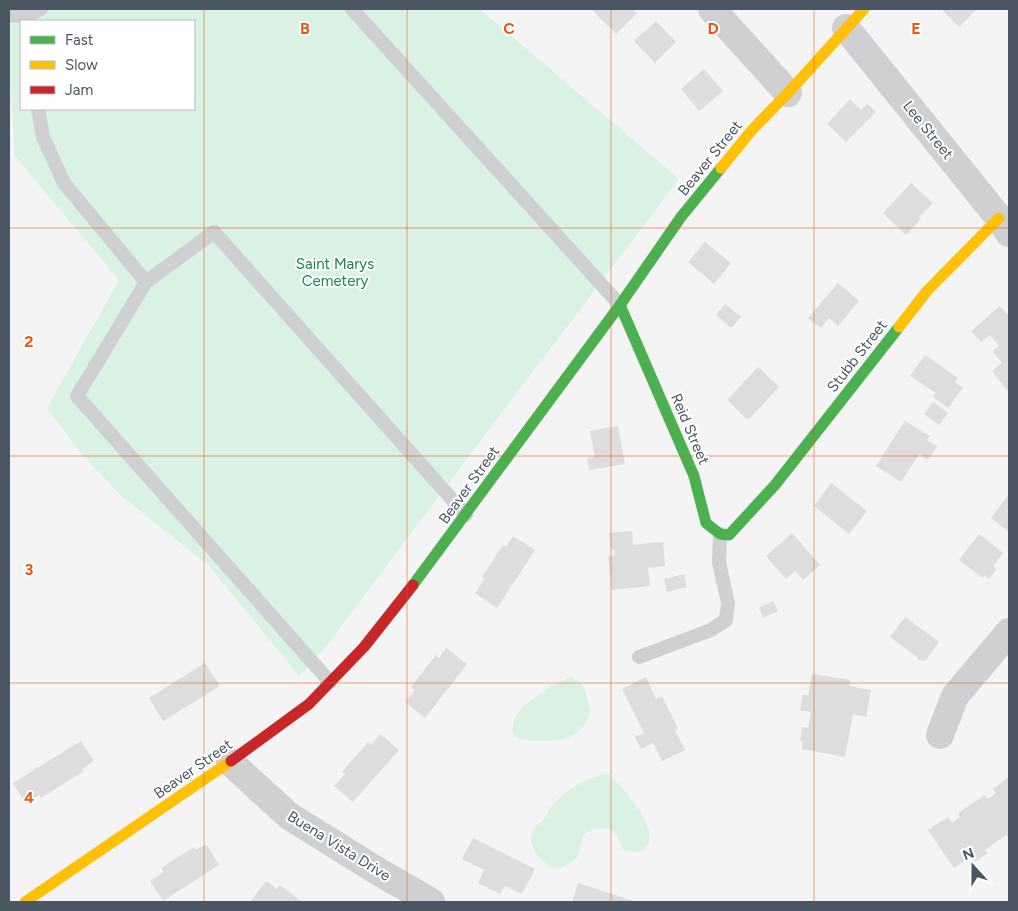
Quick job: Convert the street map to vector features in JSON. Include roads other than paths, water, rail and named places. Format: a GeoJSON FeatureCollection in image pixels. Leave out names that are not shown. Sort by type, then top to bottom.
{"type":"FeatureCollection","features":[{"type":"Feature","properties":{"kind":"main road","name":"Beaver Street"},"geometry":{"type":"LineString","coordinates":[[25,902],[230,762],[309,704],[364,647],[466,515],[620,305],[681,217],[752,130],[855,19]]}},
{"type":"Feature","properties":{"kind":"main road","name":"Stubb Street"},"geometry":{"type":"LineString","coordinates":[[720,534],[729,535],[775,485],[927,291],[1004,226]]}},
{"type":"Feature","properties":{"kind":"main road","name":"Reid Street"},"geometry":{"type":"LineString","coordinates":[[620,305],[694,476],[706,523],[720,534]]}},
{"type":"Feature","properties":{"kind":"street"},"geometry":{"type":"LineString","coordinates":[[712,9],[788,93]]}},
{"type":"Feature","properties":{"kind":"street","name":"Lee Street"},"geometry":{"type":"LineString","coordinates":[[855,19],[1004,226]]}},
{"type":"Feature","properties":{"kind":"street"},"geometry":{"type":"LineString","coordinates":[[940,735],[955,696],[1009,632]]}},
{"type":"Feature","properties":{"kind":"street","name":"Buena Vista Drive"},"geometry":{"type":"LineString","coordinates":[[230,762],[289,816],[431,902]]}},
{"type":"Feature","properties":{"kind":"lane"},"geometry":{"type":"LineString","coordinates":[[9,15],[25,19],[41,9]]}},
{"type":"Feature","properties":{"kind":"lane"},"geometry":{"type":"LineString","coordinates":[[352,9],[620,305]]}},
{"type":"Feature","properties":{"kind":"lane"},"geometry":{"type":"LineString","coordinates":[[38,110],[43,137],[64,182],[146,282]]}},
{"type":"Feature","properties":{"kind":"lane"},"geometry":{"type":"LineString","coordinates":[[330,682],[77,396],[146,282],[214,232],[466,515]]}},
{"type":"Feature","properties":{"kind":"lane"},"geometry":{"type":"LineString","coordinates":[[639,657],[711,630],[726,620],[728,602],[719,563],[720,534]]}},
{"type":"Feature","properties":{"kind":"park label","name":"Saint Marys Cemetery"},"geometry":{"type":"Point","coordinates":[335,272]}}]}
